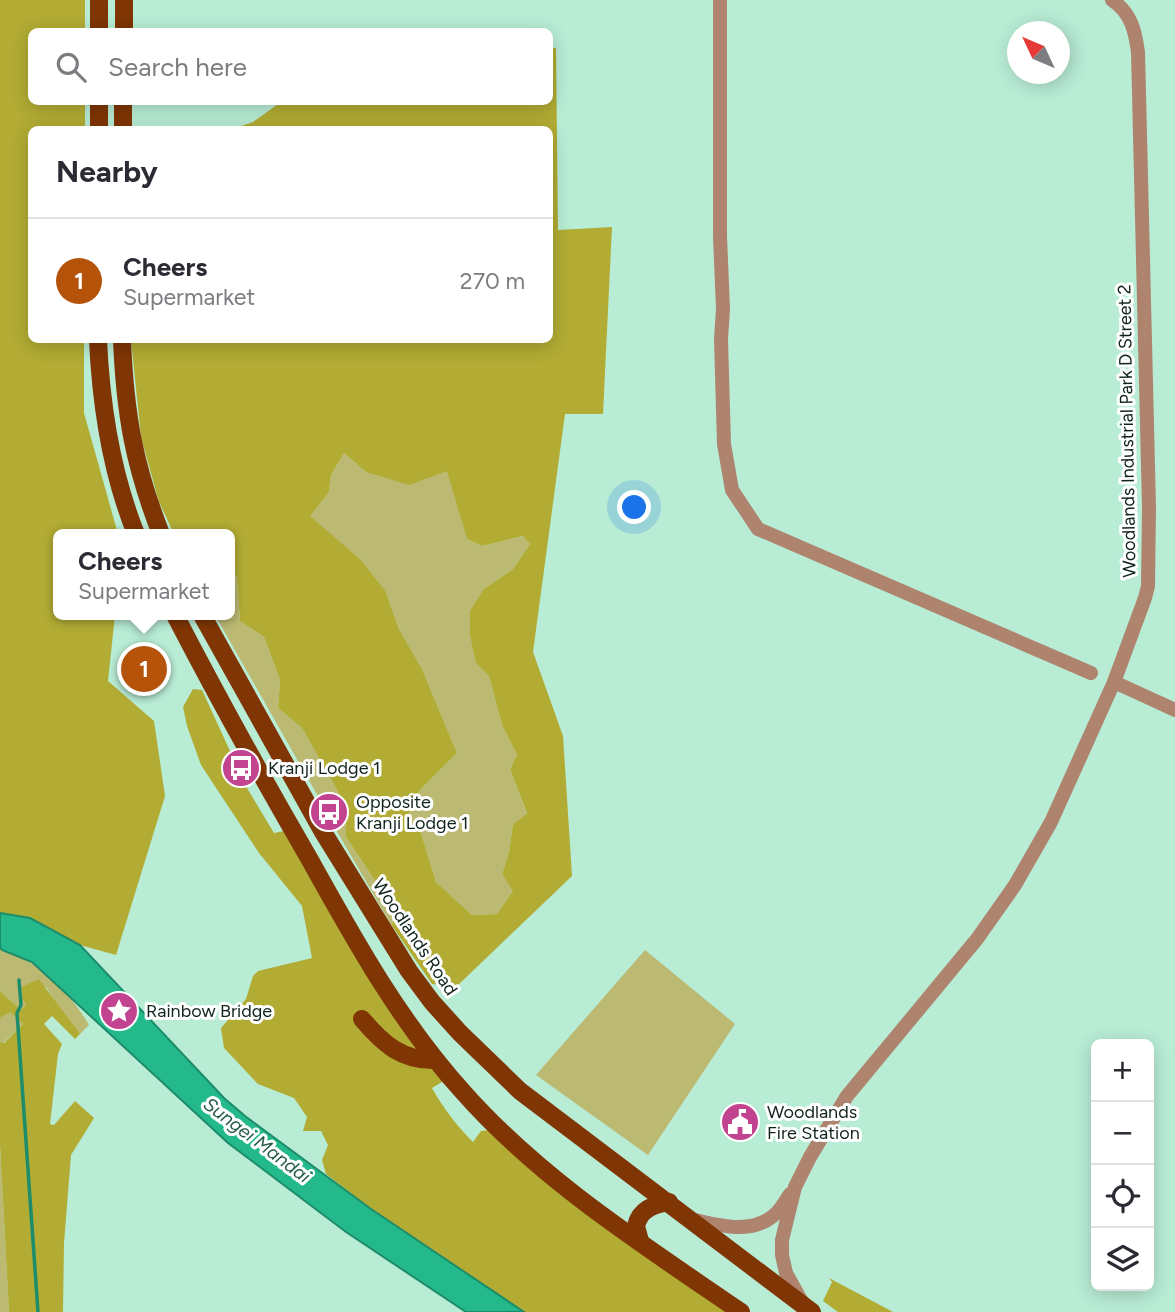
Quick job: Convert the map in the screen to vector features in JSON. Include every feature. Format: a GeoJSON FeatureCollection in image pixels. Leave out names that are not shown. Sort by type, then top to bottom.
{"type":"FeatureCollection","features":[{"type":"Feature","properties":{"kind":"main road"},"geometry":{"type":"LineString","coordinates":[[99,0],[99,28]]}},
{"type":"Feature","properties":{"kind":"main road"},"geometry":{"type":"LineString","coordinates":[[124,0],[124,28]]}},
{"type":"Feature","properties":{"kind":"main road"},"geometry":{"type":"LineString","coordinates":[[99,105],[99,126]]}},
{"type":"Feature","properties":{"kind":"main road"},"geometry":{"type":"LineString","coordinates":[[123,105],[123,126]]}},
{"type":"Feature","properties":{"kind":"main road"},"geometry":{"type":"LineString","coordinates":[[99,343],[104,417],[122,494],[134,529]]}},
{"type":"Feature","properties":{"kind":"main road"},"geometry":{"type":"LineString","coordinates":[[122,343],[130,437],[138,471],[159,529]]}},
{"type":"Feature","properties":{"kind":"main road"},"geometry":{"type":"LineString","coordinates":[[178,620],[254,765],[344,921],[406,1021],[436,1060],[465,1095],[546,1170],[741,1312]]}},
{"type":"Feature","properties":{"kind":"main road","name":"Woodlands Road"},"geometry":{"type":"LineString","coordinates":[[205,620],[323,832],[409,971],[432,1003],[487,1062],[520,1091],[808,1309]]}},
{"type":"Feature","properties":{"kind":"main road"},"geometry":{"type":"LineString","coordinates":[[362,1019],[378,1038],[395,1052],[423,1061],[436,1060]]}},
{"type":"Feature","properties":{"kind":"main road"},"geometry":{"type":"LineString","coordinates":[[640,1241],[636,1226],[643,1213],[652,1206],[669,1202]]}},
{"type":"Feature","properties":{"kind":"street"},"geometry":{"type":"LineString","coordinates":[[720,0],[720,236],[723,309],[721,356],[725,411],[724,444],[732,490],[758,529],[1091,673]]}},
{"type":"Feature","properties":{"kind":"street","name":"Woodlands Industrial Park D Street 2"},"geometry":{"type":"LineString","coordinates":[[691,1219],[721,1226],[751,1226],[774,1215],[795,1187],[816,1145],[847,1096],[977,939],[1015,885],[1051,822],[1139,620],[1148,586],[1149,533],[1138,52],[1133,25],[1128,15],[1112,0]]}},
{"type":"Feature","properties":{"kind":"street"},"geometry":{"type":"LineString","coordinates":[[1114,682],[1175,710]]}},
{"type":"Feature","properties":{"kind":"street","name":"Woodlands Industrial Park D Street 2"},"geometry":{"type":"LineString","coordinates":[[795,1187],[785,1222],[782,1255],[786,1273],[808,1309]]}},
{"type":"Feature","properties":{"kind":"shaded area"},"geometry":{"type":"Polygon","coordinates":[[[0,0],[85,0],[85,28],[28,28],[28,105],[85,105],[85,126],[28,126],[28,343],[84,343],[84,413],[117,529],[53,529],[53,620],[114,620],[108,681],[154,721],[165,796],[116,955],[80,945],[30,918],[0,913],[0,0]]]}},
{"type":"Feature","properties":{"kind":"shaded area"},"geometry":{"type":"Polygon","coordinates":[[[553,48],[556,48],[558,230],[612,227],[603,414],[565,414],[533,652],[563,736],[572,876],[456,987],[432,984],[392,926],[394,909],[346,837],[346,806],[302,728],[278,708],[280,680],[264,637],[240,621],[235,575],[235,529],[172,529],[159,502],[141,437],[131,343],[553,343],[553,126],[241,126],[253,122],[277,105],[553,105],[553,48]],[[344,453],[331,475],[329,492],[310,516],[360,559],[385,590],[399,629],[422,669],[457,753],[420,790],[406,818],[421,833],[436,882],[472,915],[497,914],[513,891],[502,874],[509,852],[513,824],[527,814],[510,769],[517,755],[502,725],[489,676],[476,663],[470,635],[470,611],[484,589],[513,569],[530,544],[523,536],[482,546],[467,539],[447,471],[409,485],[366,472],[344,453]]]}},
{"type":"Feature","properties":{"kind":"shaded area"},"geometry":{"type":"Polygon","coordinates":[[[344,453],[366,472],[448,471],[467,539],[482,546],[524,536],[530,544],[513,569],[484,589],[476,663],[489,676],[502,725],[517,755],[510,769],[527,815],[513,824],[509,852],[502,874],[514,890],[497,914],[472,915],[436,882],[421,833],[405,818],[420,790],[457,753],[422,669],[399,629],[385,590],[360,559],[309,516],[329,492],[331,475],[344,453]]]}},
{"type":"Feature","properties":{"kind":"shaded area"},"geometry":{"type":"Polygon","coordinates":[[[235,575],[240,621],[264,637],[280,680],[278,708],[302,728],[346,806],[346,837],[394,909],[392,926],[332,823],[338,819],[328,803],[323,805],[218,620],[235,620],[235,575]]]}},
{"type":"Feature","properties":{"kind":"shaded area"},"geometry":{"type":"Polygon","coordinates":[[[193,689],[202,690],[247,788],[274,833],[284,831],[447,1079],[432,1088],[461,1129],[473,1142],[481,1131],[491,1130],[729,1312],[524,1312],[371,1209],[326,1174],[322,1160],[328,1145],[321,1131],[303,1131],[307,1117],[294,1098],[258,1084],[224,1048],[221,1028],[246,999],[253,976],[258,971],[312,958],[302,906],[259,853],[201,765],[183,707],[193,689]]]}},
{"type":"Feature","properties":{"kind":"shaded area"},"geometry":{"type":"Polygon","coordinates":[[[0,949],[28,961],[52,978],[72,1000],[89,1025],[80,1034],[46,987],[21,1010],[0,991],[0,949]]]}},
{"type":"Feature","properties":{"kind":"shaded area"},"geometry":{"type":"Polygon","coordinates":[[[645,950],[735,1024],[648,1155],[536,1075],[645,950]]]}},
{"type":"Feature","properties":{"kind":"shaded area"},"geometry":{"type":"Polygon","coordinates":[[[39,979],[80,1034],[75,1039],[52,1016],[44,1024],[62,1044],[58,1054],[50,1124],[54,1125],[75,1101],[94,1118],[71,1155],[64,1243],[63,1312],[9,1312],[0,1145],[0,1042],[4,1043],[23,1024],[10,1012],[0,1018],[0,991],[21,1010],[26,1005],[22,998],[22,987],[39,979]]]}},
{"type":"Feature","properties":{"kind":"shaded area"},"geometry":{"type":"Polygon","coordinates":[[[10,1012],[23,1024],[3,1043],[0,1042],[0,1018],[10,1012]]]}},
{"type":"Feature","properties":{"kind":"shaded area"},"geometry":{"type":"Polygon","coordinates":[[[0,1145],[9,1312],[0,1312],[0,1145]]]}},
{"type":"Feature","properties":{"kind":"shaded area"},"geometry":{"type":"Polygon","coordinates":[[[829,1278],[893,1312],[838,1312],[823,1301],[832,1282],[829,1278]]]}},
{"type":"Feature","properties":{"kind":"water","name":"Sungei Mandai"},"geometry":{"type":"Polygon","coordinates":[[[0,913],[30,918],[80,945],[224,1098],[245,1116],[371,1209],[524,1312],[466,1312],[346,1232],[228,1143],[32,962],[2,950],[0,913]]]}},
{"type":"Feature","properties":{"kind":"waterway"},"geometry":{"type":"LineString","coordinates":[[19,980],[21,1005],[17,1013],[38,1312]]}},
{"type":"Feature","properties":{"kind":"place","name":"Cheers"},"geometry":{"type":"Point","coordinates":[144,669]}},
{"type":"Feature","properties":{"kind":"place","name":"Kranji Lodge 1"},"geometry":{"type":"Point","coordinates":[241,768]}},
{"type":"Feature","properties":{"kind":"place","name":"Opposite Kranji Lodge 1"},"geometry":{"type":"Point","coordinates":[329,812]}},
{"type":"Feature","properties":{"kind":"place","name":"Rainbow Bridge"},"geometry":{"type":"Point","coordinates":[119,1011]}},
{"type":"Feature","properties":{"kind":"place","name":"Woodlands Fire Station"},"geometry":{"type":"Point","coordinates":[740,1122]}}]}
